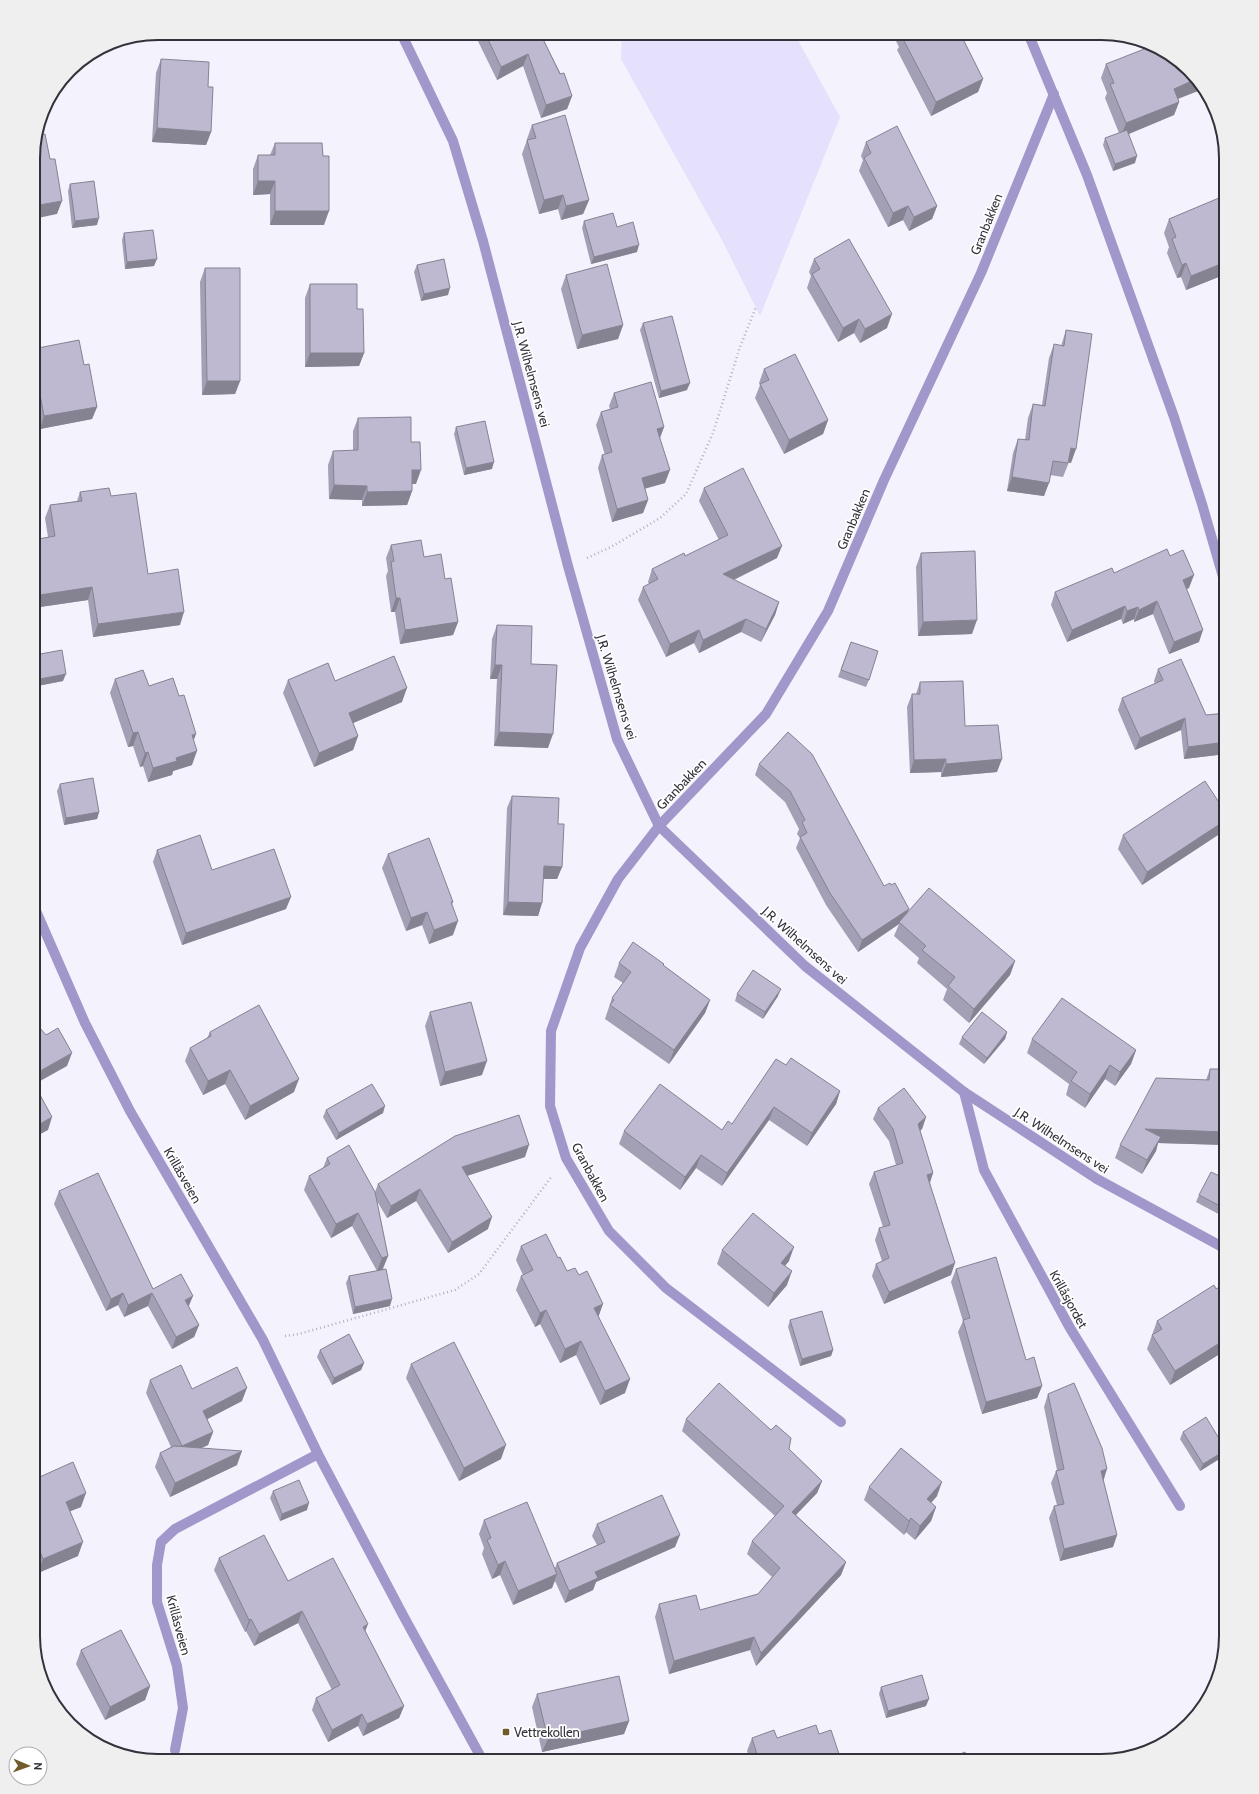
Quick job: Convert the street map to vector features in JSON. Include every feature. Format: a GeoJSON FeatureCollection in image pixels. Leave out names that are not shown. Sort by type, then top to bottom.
{"type":"FeatureCollection","features":[{"type":"Feature","properties":{"kind":"street","name":"J.R. Wilhelmsens vei"},"geometry":{"type":"LineString","coordinates":[[404,40],[453,141],[483,241],[568,566],[617,739],[659,826],[805,966],[964,1092],[1097,1179],[1219,1245]]}},
{"type":"Feature","properties":{"kind":"street"},"geometry":{"type":"LineString","coordinates":[[1031,40],[1087,176],[1174,417],[1219,563]]}},
{"type":"Feature","properties":{"kind":"street","name":"Granbakken"},"geometry":{"type":"LineString","coordinates":[[841,1422],[666,1288],[608,1231],[566,1158],[550,1106],[551,1031],[580,948],[618,879],[659,826],[766,714],[828,611],[884,480],[980,273],[1054,94]]}},
{"type":"Feature","properties":{"kind":"street","name":"Krillåsveien"},"geometry":{"type":"LineString","coordinates":[[40,920],[85,1023],[130,1111],[263,1340],[318,1454],[404,1618],[479,1754]]}},
{"type":"Feature","properties":{"kind":"street","name":"Krillåsjordet"},"geometry":{"type":"LineString","coordinates":[[964,1092],[984,1170],[1070,1328],[1180,1506]]}},
{"type":"Feature","properties":{"kind":"street","name":"Krillåsveien"},"geometry":{"type":"LineString","coordinates":[[175,1750],[183,1708],[177,1666],[157,1602],[156,1565],[161,1542],[175,1529],[318,1454]]}},
{"type":"Feature","properties":{"kind":"path"},"geometry":{"type":"LineString","coordinates":[[568,566],[611,547],[660,518],[686,494],[713,433],[740,347],[756,307]]}},
{"type":"Feature","properties":{"kind":"path"},"geometry":{"type":"LineString","coordinates":[[263,1340],[299,1334],[455,1290],[480,1274],[566,1158]]}},
{"type":"Feature","properties":{"kind":"shaded area"},"geometry":{"type":"Polygon","coordinates":[[[622,40],[798,40],[840,117],[760,316],[722,240],[621,59],[622,40]]]}},
{"type":"Feature","properties":{"kind":"building"},"geometry":{"type":"Polygon","coordinates":[[[488,40],[543,40],[560,74],[564,73],[572,96],[546,105],[528,54],[501,67],[488,40]]]}},
{"type":"Feature","properties":{"kind":"building"},"geometry":{"type":"Polygon","coordinates":[[[904,40],[964,40],[983,79],[936,102],[904,40]]]}},
{"type":"Feature","properties":{"kind":"building"},"geometry":{"type":"Polygon","coordinates":[[[1145,49],[1173,64],[1191,82],[1174,89],[1179,102],[1126,123],[1110,84],[1114,83],[1106,64],[1145,49]]]}},
{"type":"Feature","properties":{"kind":"building"},"geometry":{"type":"Polygon","coordinates":[[[161,59],[209,62],[208,87],[213,87],[211,132],[157,128],[161,59]]]}},
{"type":"Feature","properties":{"kind":"building"},"geometry":{"type":"Polygon","coordinates":[[[565,115],[589,200],[566,206],[563,195],[544,200],[527,140],[536,138],[532,125],[565,115]]]}},
{"type":"Feature","properties":{"kind":"building"},"geometry":{"type":"Polygon","coordinates":[[[897,126],[937,206],[914,217],[908,206],[893,213],[864,158],[871,153],[866,142],[897,126]]]}},
{"type":"Feature","properties":{"kind":"building"},"geometry":{"type":"Polygon","coordinates":[[[1127,130],[1137,156],[1115,164],[1105,138],[1127,130]]]}},
{"type":"Feature","properties":{"kind":"building"},"geometry":{"type":"Polygon","coordinates":[[[45,134],[50,159],[55,159],[62,201],[40,205],[40,150],[43,135],[45,134]]]}},
{"type":"Feature","properties":{"kind":"building"},"geometry":{"type":"Polygon","coordinates":[[[275,143],[322,143],[323,156],[329,156],[329,211],[275,211],[275,181],[258,181],[258,155],[275,155],[275,143]]]}},
{"type":"Feature","properties":{"kind":"building"},"geometry":{"type":"Polygon","coordinates":[[[94,181],[99,218],[75,221],[70,184],[94,181]]]}},
{"type":"Feature","properties":{"kind":"building"},"geometry":{"type":"Polygon","coordinates":[[[1219,198],[1219,265],[1191,276],[1186,263],[1182,265],[1172,239],[1176,237],[1169,219],[1219,198]]]}},
{"type":"Feature","properties":{"kind":"building"},"geometry":{"type":"Polygon","coordinates":[[[613,213],[617,227],[633,222],[639,245],[594,257],[584,221],[613,213]]]}},
{"type":"Feature","properties":{"kind":"building"},"geometry":{"type":"Polygon","coordinates":[[[153,230],[157,259],[127,262],[124,233],[153,230]]]}},
{"type":"Feature","properties":{"kind":"building"},"geometry":{"type":"Polygon","coordinates":[[[849,239],[892,314],[865,329],[859,319],[843,328],[812,274],[820,269],[814,259],[849,239]]]}},
{"type":"Feature","properties":{"kind":"building"},"geometry":{"type":"Polygon","coordinates":[[[444,259],[450,288],[424,294],[417,265],[444,259]]]}},
{"type":"Feature","properties":{"kind":"building"},"geometry":{"type":"Polygon","coordinates":[[[607,264],[623,325],[582,335],[566,275],[607,264]]]}},
{"type":"Feature","properties":{"kind":"building"},"geometry":{"type":"Polygon","coordinates":[[[205,268],[240,268],[240,381],[207,381],[205,268]]]}},
{"type":"Feature","properties":{"kind":"building"},"geometry":{"type":"Polygon","coordinates":[[[310,284],[357,284],[357,309],[363,309],[364,353],[310,353],[310,284]]]}},
{"type":"Feature","properties":{"kind":"building"},"geometry":{"type":"Polygon","coordinates":[[[672,316],[690,383],[661,391],[643,323],[672,316]]]}},
{"type":"Feature","properties":{"kind":"building"},"geometry":{"type":"Polygon","coordinates":[[[1066,330],[1092,334],[1076,449],[1071,448],[1068,463],[1053,461],[1049,483],[1012,477],[1018,439],[1029,440],[1033,404],[1045,406],[1054,344],[1064,346],[1066,330]]]}},
{"type":"Feature","properties":{"kind":"building"},"geometry":{"type":"Polygon","coordinates":[[[79,340],[84,365],[89,364],[97,407],[44,416],[40,395],[40,348],[79,340]]]}},
{"type":"Feature","properties":{"kind":"building"},"geometry":{"type":"Polygon","coordinates":[[[795,354],[828,420],[789,440],[760,384],[769,380],[764,369],[795,354]]]}},
{"type":"Feature","properties":{"kind":"building"},"geometry":{"type":"Polygon","coordinates":[[[651,382],[664,427],[657,429],[670,470],[642,478],[648,500],[617,509],[602,455],[612,452],[601,412],[618,407],[614,393],[651,382]]]}},
{"type":"Feature","properties":{"kind":"building"},"geometry":{"type":"Polygon","coordinates":[[[411,417],[411,442],[420,442],[421,470],[412,470],[412,491],[367,492],[367,486],[334,485],[333,451],[358,450],[358,418],[411,417]]]}},
{"type":"Feature","properties":{"kind":"building"},"geometry":{"type":"Polygon","coordinates":[[[485,421],[494,462],[466,468],[456,427],[485,421]]]}},
{"type":"Feature","properties":{"kind":"building"},"geometry":{"type":"Polygon","coordinates":[[[743,468],[782,546],[723,574],[779,602],[766,629],[746,619],[703,640],[699,630],[670,644],[643,587],[658,579],[652,569],[684,553],[685,556],[728,535],[704,488],[743,468]]]}},
{"type":"Feature","properties":{"kind":"building"},"geometry":{"type":"Polygon","coordinates":[[[109,488],[111,496],[136,493],[148,574],[178,569],[184,612],[98,624],[92,587],[40,595],[40,539],[55,536],[50,505],[82,501],[80,492],[109,488]]]}},
{"type":"Feature","properties":{"kind":"building"},"geometry":{"type":"Polygon","coordinates":[[[421,540],[424,557],[441,554],[445,579],[451,578],[458,622],[405,630],[400,598],[396,598],[391,562],[394,561],[391,545],[421,540]]]}},
{"type":"Feature","properties":{"kind":"building"},"geometry":{"type":"Polygon","coordinates":[[[1167,549],[1170,556],[1183,550],[1194,575],[1183,580],[1203,630],[1174,642],[1157,601],[1139,610],[1138,607],[1127,611],[1125,606],[1072,630],[1055,592],[1112,568],[1114,573],[1167,549]]]}},
{"type":"Feature","properties":{"kind":"building"},"geometry":{"type":"Polygon","coordinates":[[[975,551],[977,620],[923,622],[921,553],[975,551]]]}},
{"type":"Feature","properties":{"kind":"building"},"geometry":{"type":"Polygon","coordinates":[[[497,625],[532,626],[531,664],[557,665],[553,734],[499,732],[502,665],[495,665],[497,625]]]}},
{"type":"Feature","properties":{"kind":"building"},"geometry":{"type":"Polygon","coordinates":[[[851,642],[878,651],[869,680],[841,670],[851,642]]]}},
{"type":"Feature","properties":{"kind":"building"},"geometry":{"type":"Polygon","coordinates":[[[62,650],[66,674],[40,679],[40,654],[62,650]]]}},
{"type":"Feature","properties":{"kind":"building"},"geometry":{"type":"Polygon","coordinates":[[[394,656],[407,688],[349,713],[358,736],[319,753],[288,680],[328,663],[335,681],[394,656]]]}},
{"type":"Feature","properties":{"kind":"building"},"geometry":{"type":"Polygon","coordinates":[[[1181,659],[1206,715],[1219,714],[1219,743],[1188,747],[1185,718],[1140,738],[1122,698],[1163,680],[1158,669],[1181,659]]]}},
{"type":"Feature","properties":{"kind":"building"},"geometry":{"type":"Polygon","coordinates":[[[143,670],[149,686],[173,678],[179,696],[184,695],[196,734],[192,735],[197,751],[176,758],[177,761],[153,768],[148,752],[145,753],[138,732],[133,733],[115,679],[143,670]]]}},
{"type":"Feature","properties":{"kind":"building"},"geometry":{"type":"Polygon","coordinates":[[[963,681],[965,726],[998,725],[1002,759],[946,764],[946,759],[914,760],[912,694],[920,694],[920,682],[963,681]]]}},
{"type":"Feature","properties":{"kind":"building"},"geometry":{"type":"Polygon","coordinates":[[[788,732],[812,754],[884,886],[890,883],[891,885],[895,883],[909,909],[862,940],[830,893],[800,837],[807,833],[802,822],[805,820],[790,791],[759,764],[788,732]]]}},
{"type":"Feature","properties":{"kind":"building"},"geometry":{"type":"Polygon","coordinates":[[[93,778],[99,812],[66,818],[60,784],[93,778]]]}},
{"type":"Feature","properties":{"kind":"building"},"geometry":{"type":"Polygon","coordinates":[[[1205,781],[1219,802],[1219,825],[1147,872],[1123,835],[1205,781]]]}},
{"type":"Feature","properties":{"kind":"building"},"geometry":{"type":"Polygon","coordinates":[[[512,796],[559,798],[558,824],[564,824],[562,867],[544,866],[542,903],[508,902],[512,796]]]}},
{"type":"Feature","properties":{"kind":"building"},"geometry":{"type":"Polygon","coordinates":[[[200,835],[212,870],[274,849],[291,897],[186,933],[157,850],[200,835]]]}},
{"type":"Feature","properties":{"kind":"building"},"geometry":{"type":"Polygon","coordinates":[[[429,838],[453,902],[451,902],[458,921],[434,930],[427,912],[411,918],[388,854],[429,838]]]}},
{"type":"Feature","properties":{"kind":"building"},"geometry":{"type":"Polygon","coordinates":[[[929,888],[1015,961],[974,1009],[948,986],[955,977],[922,950],[926,946],[899,922],[929,888]]]}},
{"type":"Feature","properties":{"kind":"building"},"geometry":{"type":"Polygon","coordinates":[[[633,942],[710,1000],[674,1050],[610,1005],[614,1000],[612,998],[631,972],[619,963],[633,942]]]}},
{"type":"Feature","properties":{"kind":"building"},"geometry":{"type":"Polygon","coordinates":[[[753,970],[781,989],[765,1012],[737,994],[753,970]]]}},
{"type":"Feature","properties":{"kind":"building"},"geometry":{"type":"Polygon","coordinates":[[[1062,998],[1136,1050],[1120,1072],[1110,1065],[1090,1094],[1071,1081],[1077,1072],[1032,1039],[1062,998]]]}},
{"type":"Feature","properties":{"kind":"building"},"geometry":{"type":"Polygon","coordinates":[[[471,1002],[487,1061],[445,1072],[430,1012],[471,1002]]]}},
{"type":"Feature","properties":{"kind":"building"},"geometry":{"type":"Polygon","coordinates":[[[259,1005],[299,1079],[250,1106],[230,1070],[208,1081],[190,1048],[211,1036],[210,1032],[259,1005]]]}},
{"type":"Feature","properties":{"kind":"building"},"geometry":{"type":"Polygon","coordinates":[[[982,1012],[1007,1032],[987,1058],[962,1037],[982,1012]]]}},
{"type":"Feature","properties":{"kind":"building"},"geometry":{"type":"Polygon","coordinates":[[[40,1028],[46,1035],[58,1028],[72,1053],[40,1071],[40,1028]]]}},
{"type":"Feature","properties":{"kind":"building"},"geometry":{"type":"Polygon","coordinates":[[[791,1058],[840,1091],[812,1133],[774,1107],[727,1173],[701,1155],[685,1177],[624,1131],[660,1084],[722,1130],[728,1121],[732,1124],[776,1059],[786,1065],[791,1058]]]}},
{"type":"Feature","properties":{"kind":"building"},"geometry":{"type":"Polygon","coordinates":[[[1210,1069],[1219,1069],[1219,1132],[1145,1129],[1161,1137],[1147,1160],[1120,1145],[1156,1078],[1209,1080],[1210,1069]]]}},
{"type":"Feature","properties":{"kind":"building"},"geometry":{"type":"Polygon","coordinates":[[[372,1084],[385,1106],[339,1133],[326,1110],[372,1084]]]}},
{"type":"Feature","properties":{"kind":"building"},"geometry":{"type":"Polygon","coordinates":[[[904,1088],[926,1117],[918,1124],[933,1173],[927,1175],[955,1263],[889,1292],[876,1264],[889,1258],[879,1228],[890,1225],[874,1172],[903,1163],[893,1129],[878,1108],[904,1088]]]}},
{"type":"Feature","properties":{"kind":"building"},"geometry":{"type":"Polygon","coordinates":[[[40,1095],[52,1117],[40,1124],[40,1095]]]}},
{"type":"Feature","properties":{"kind":"building"},"geometry":{"type":"Polygon","coordinates":[[[519,1115],[529,1145],[462,1167],[492,1217],[452,1242],[420,1189],[391,1206],[378,1184],[455,1136],[519,1115]]]}},
{"type":"Feature","properties":{"kind":"building"},"geometry":{"type":"Polygon","coordinates":[[[349,1145],[375,1192],[388,1256],[382,1258],[358,1213],[336,1224],[309,1176],[330,1164],[327,1158],[349,1145]]]}},
{"type":"Feature","properties":{"kind":"building"},"geometry":{"type":"Polygon","coordinates":[[[1211,1172],[1219,1176],[1219,1205],[1199,1195],[1211,1172]]]}},
{"type":"Feature","properties":{"kind":"building"},"geometry":{"type":"Polygon","coordinates":[[[98,1173],[153,1289],[181,1274],[193,1296],[185,1300],[199,1325],[176,1337],[152,1293],[128,1305],[123,1293],[111,1299],[59,1191],[98,1173]]]}},
{"type":"Feature","properties":{"kind":"building"},"geometry":{"type":"Polygon","coordinates":[[[753,1213],[794,1247],[781,1263],[792,1271],[774,1293],[722,1250],[753,1213]]]}},
{"type":"Feature","properties":{"kind":"building"},"geometry":{"type":"Polygon","coordinates":[[[546,1234],[558,1258],[560,1257],[567,1271],[575,1268],[579,1275],[587,1271],[603,1304],[594,1308],[630,1379],[605,1391],[581,1341],[565,1349],[546,1310],[540,1313],[521,1276],[533,1270],[521,1246],[546,1234]]]}},
{"type":"Feature","properties":{"kind":"building"},"geometry":{"type":"Polygon","coordinates":[[[996,1257],[1026,1360],[1034,1357],[1042,1386],[986,1402],[963,1320],[970,1318],[956,1269],[996,1257]]]}},
{"type":"Feature","properties":{"kind":"building"},"geometry":{"type":"Polygon","coordinates":[[[386,1269],[392,1299],[355,1307],[349,1276],[386,1269]]]}},
{"type":"Feature","properties":{"kind":"building"},"geometry":{"type":"Polygon","coordinates":[[[1214,1285],[1216,1289],[1219,1287],[1219,1343],[1175,1371],[1152,1335],[1162,1329],[1157,1321],[1214,1285]]]}},
{"type":"Feature","properties":{"kind":"building"},"geometry":{"type":"Polygon","coordinates":[[[822,1311],[833,1350],[802,1359],[790,1320],[822,1311]]]}},
{"type":"Feature","properties":{"kind":"building"},"geometry":{"type":"Polygon","coordinates":[[[349,1334],[364,1363],[334,1378],[320,1350],[349,1334]]]}},
{"type":"Feature","properties":{"kind":"building"},"geometry":{"type":"Polygon","coordinates":[[[454,1342],[506,1445],[464,1468],[411,1364],[454,1342]]]}},
{"type":"Feature","properties":{"kind":"building"},"geometry":{"type":"Polygon","coordinates":[[[181,1365],[192,1389],[237,1367],[247,1388],[203,1411],[213,1432],[182,1446],[150,1380],[181,1365]]]}},
{"type":"Feature","properties":{"kind":"building"},"geometry":{"type":"Polygon","coordinates":[[[719,1383],[771,1430],[776,1425],[791,1438],[789,1449],[822,1481],[792,1512],[846,1562],[761,1653],[754,1637],[674,1661],[659,1604],[696,1595],[700,1610],[758,1594],[780,1568],[752,1541],[784,1506],[686,1419],[719,1383]]]}},
{"type":"Feature","properties":{"kind":"building"},"geometry":{"type":"Polygon","coordinates":[[[1074,1383],[1102,1448],[1107,1469],[1101,1471],[1117,1535],[1064,1549],[1054,1506],[1064,1504],[1056,1471],[1064,1469],[1048,1394],[1074,1383]]]}},
{"type":"Feature","properties":{"kind":"building"},"geometry":{"type":"Polygon","coordinates":[[[1206,1417],[1219,1438],[1219,1454],[1203,1464],[1183,1432],[1206,1417]]]}},
{"type":"Feature","properties":{"kind":"building"},"geometry":{"type":"Polygon","coordinates":[[[174,1446],[242,1451],[175,1483],[160,1453],[174,1446]]]}},
{"type":"Feature","properties":{"kind":"building"},"geometry":{"type":"Polygon","coordinates":[[[901,1448],[942,1482],[927,1499],[936,1507],[920,1526],[911,1518],[909,1521],[869,1487],[901,1448]]]}},
{"type":"Feature","properties":{"kind":"building"},"geometry":{"type":"Polygon","coordinates":[[[73,1462],[86,1493],[66,1502],[83,1542],[43,1559],[40,1552],[40,1477],[73,1462]]]}},
{"type":"Feature","properties":{"kind":"building"},"geometry":{"type":"Polygon","coordinates":[[[299,1480],[309,1503],[282,1514],[273,1491],[299,1480]]]}},
{"type":"Feature","properties":{"kind":"building"},"geometry":{"type":"Polygon","coordinates":[[[662,1495],[680,1535],[595,1572],[598,1578],[569,1591],[557,1563],[605,1542],[597,1524],[662,1495]]]}},
{"type":"Feature","properties":{"kind":"building"},"geometry":{"type":"Polygon","coordinates":[[[527,1502],[557,1574],[518,1591],[505,1561],[498,1565],[487,1540],[491,1538],[484,1520],[527,1502]]]}},
{"type":"Feature","properties":{"kind":"building"},"geometry":{"type":"Polygon","coordinates":[[[264,1535],[288,1581],[333,1558],[368,1624],[363,1627],[404,1706],[367,1724],[362,1714],[332,1730],[316,1698],[340,1685],[302,1611],[259,1634],[251,1619],[249,1620],[219,1558],[264,1535]]]}},
{"type":"Feature","properties":{"kind":"building"},"geometry":{"type":"Polygon","coordinates":[[[121,1630],[150,1686],[110,1707],[81,1650],[121,1630]]]}},
{"type":"Feature","properties":{"kind":"building"},"geometry":{"type":"Polygon","coordinates":[[[922,1675],[929,1699],[888,1711],[881,1687],[922,1675]]]}},
{"type":"Feature","properties":{"kind":"building"},"geometry":{"type":"Polygon","coordinates":[[[619,1676],[629,1721],[548,1739],[537,1694],[619,1676]]]}},
{"type":"Feature","properties":{"kind":"building"},"geometry":{"type":"Polygon","coordinates":[[[816,1725],[819,1734],[831,1730],[839,1754],[757,1754],[752,1738],[774,1730],[777,1738],[816,1725]]]}},
{"type":"Feature","properties":{"kind":"place","name":"Vettrekollen"},"geometry":{"type":"Point","coordinates":[506,1732]}}]}
